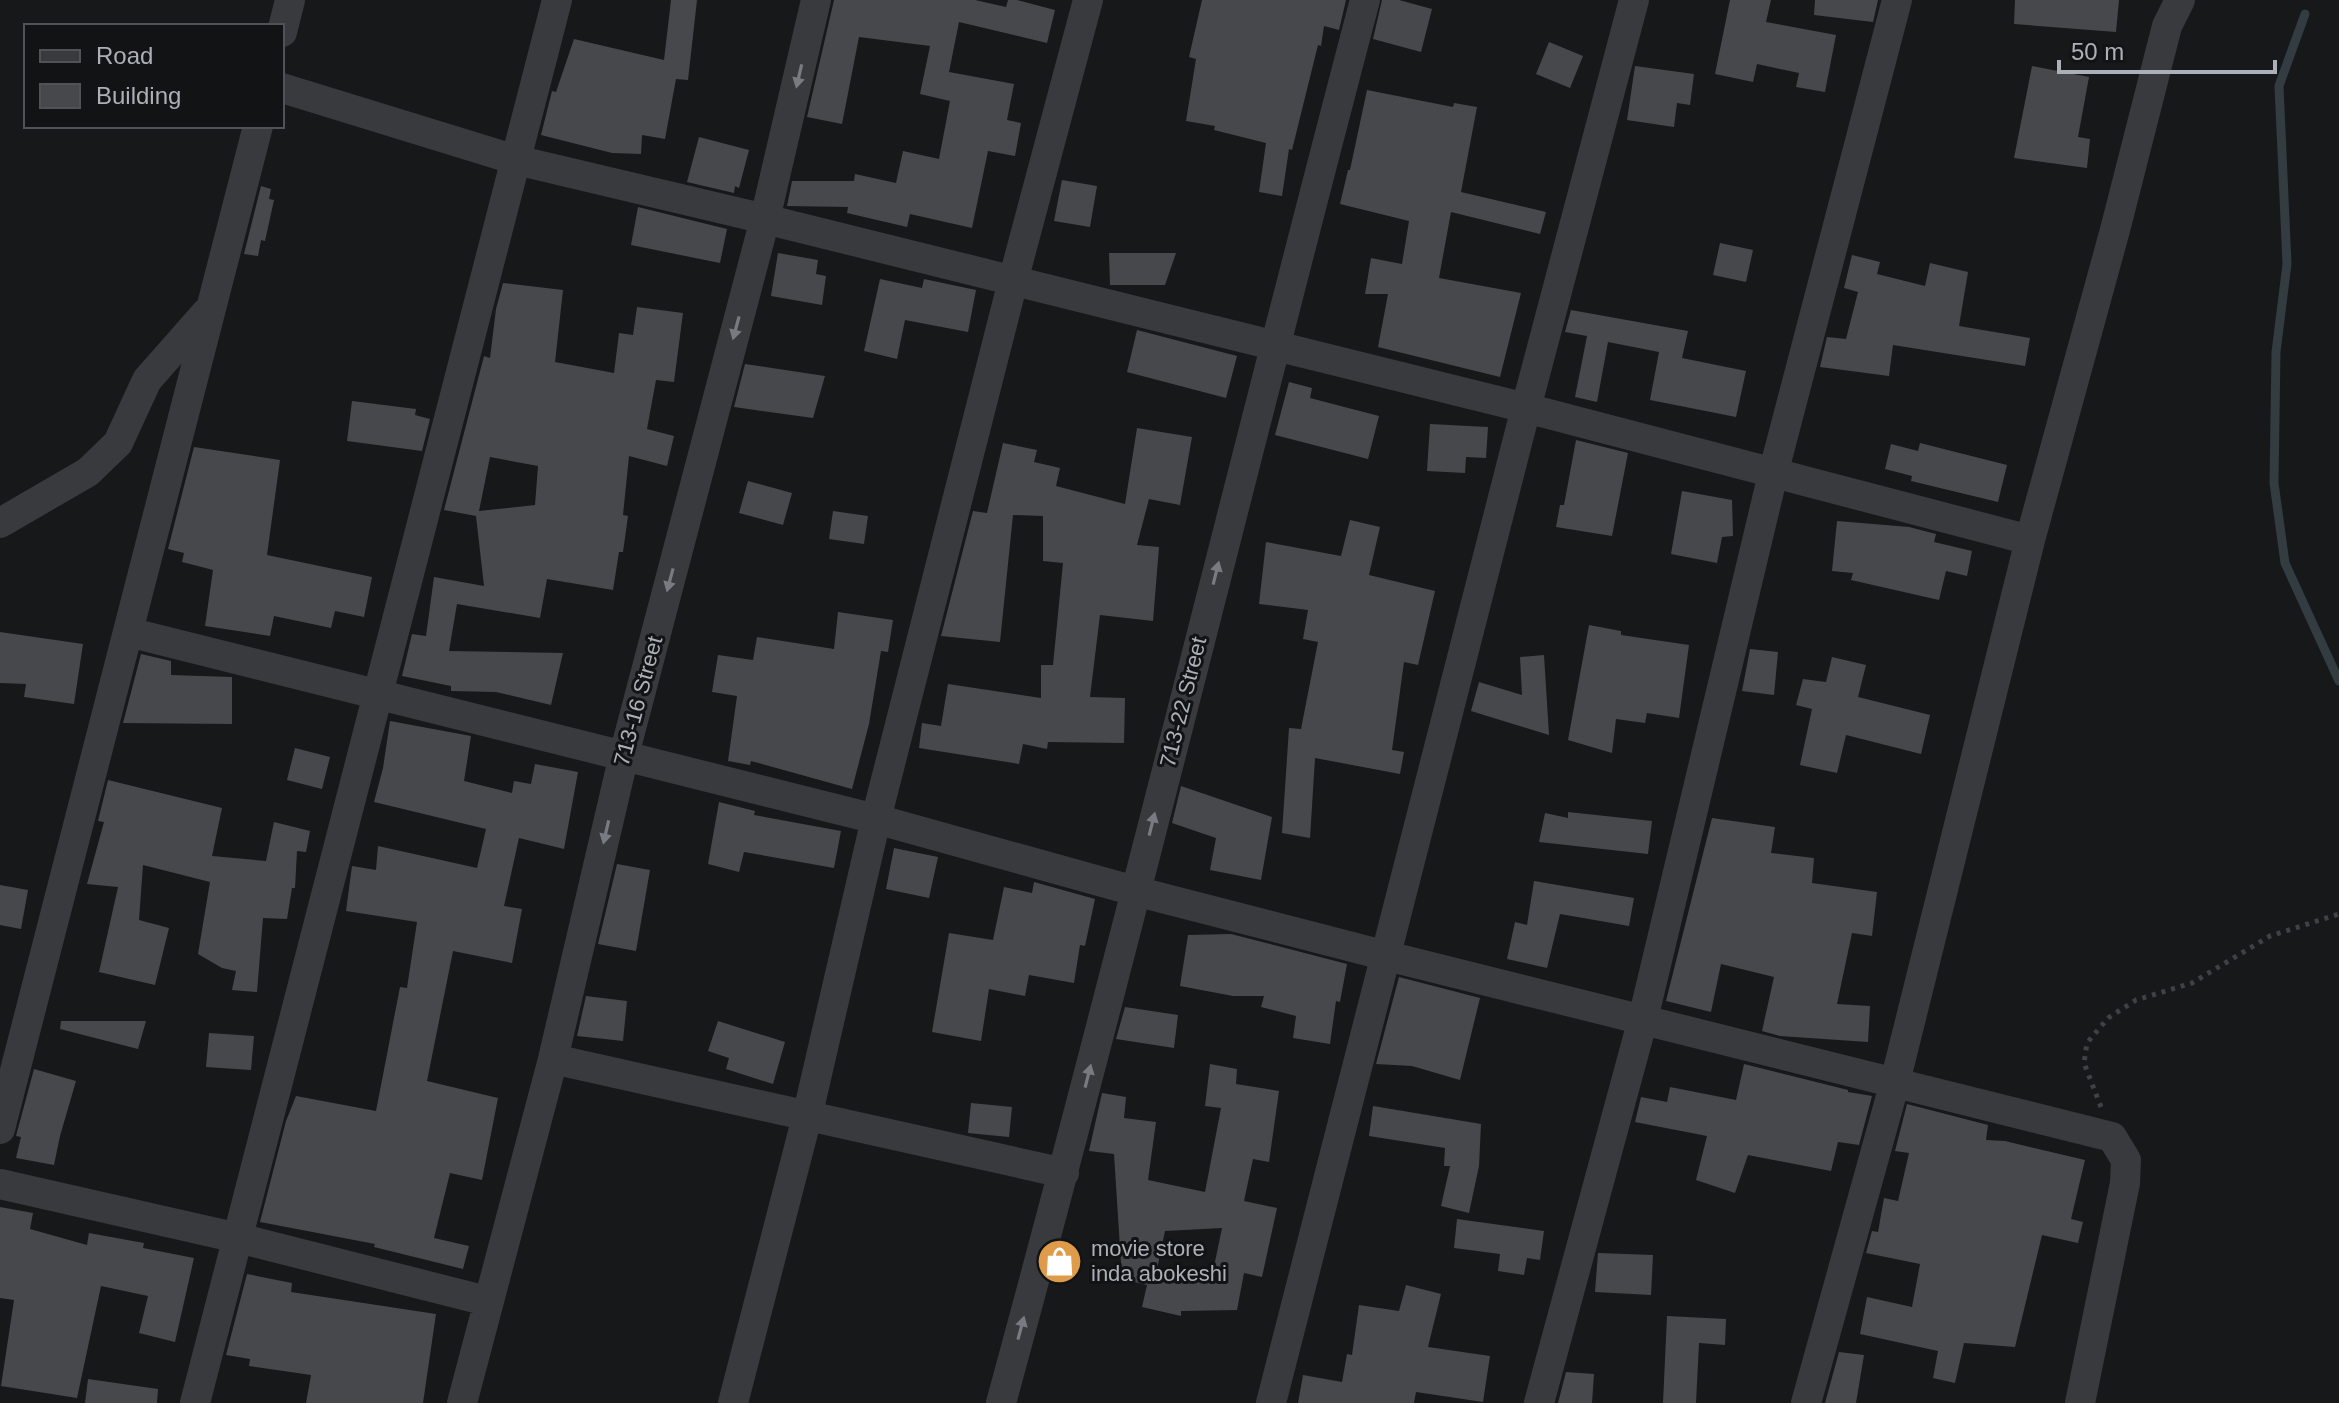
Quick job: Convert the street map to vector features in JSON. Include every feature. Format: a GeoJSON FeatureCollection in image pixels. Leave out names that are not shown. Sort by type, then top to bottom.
{"type":"FeatureCollection","features":[{"type":"Feature","properties":{"kind":"street"},"geometry":{"type":"LineString","coordinates":[[284,24],[290,0]]}},
{"type":"Feature","properties":{"kind":"street"},"geometry":{"type":"LineString","coordinates":[[195,1403],[557,0]]}},
{"type":"Feature","properties":{"kind":"street","name":"713-16 Street"},"geometry":{"type":"LineString","coordinates":[[462,1403],[553,1059],[624,755],[765,219],[816,0]]}},
{"type":"Feature","properties":{"kind":"street"},"geometry":{"type":"LineString","coordinates":[[733,1403],[807,1117],[876,819],[1088,0]]}},
{"type":"Feature","properties":{"kind":"street","name":"713-22 Street"},"geometry":{"type":"LineString","coordinates":[[1001,1403],[1064,1173],[1365,0]]}},
{"type":"Feature","properties":{"kind":"street"},"geometry":{"type":"LineString","coordinates":[[1271,1403],[1634,0]]}},
{"type":"Feature","properties":{"kind":"street"},"geometry":{"type":"LineString","coordinates":[[1539,1403],[1643,1019],[1773,474],[1897,0]]}},
{"type":"Feature","properties":{"kind":"street"},"geometry":{"type":"LineString","coordinates":[[1806,1403],[1895,1082],[2030,540],[2167,26],[2180,0]]}},
{"type":"Feature","properties":{"kind":"street"},"geometry":{"type":"LineString","coordinates":[[284,89],[516,160],[1526,408],[2030,540]]}},
{"type":"Feature","properties":{"kind":"street"},"geometry":{"type":"LineString","coordinates":[[0,1129],[257,128]]}},
{"type":"Feature","properties":{"kind":"street"},"geometry":{"type":"LineString","coordinates":[[0,523],[88,472],[118,443],[147,380],[211,308]]}},
{"type":"Feature","properties":{"kind":"street"},"geometry":{"type":"LineString","coordinates":[[128,632],[876,819],[1135,891],[1387,956],[2112,1137],[2126,1160],[2125,1183],[2080,1403]]}},
{"type":"Feature","properties":{"kind":"street"},"geometry":{"type":"LineString","coordinates":[[553,1059],[1064,1173]]}},
{"type":"Feature","properties":{"kind":"street"},"geometry":{"type":"LineString","coordinates":[[0,1184],[238,1238],[487,1301]]}},
{"type":"Feature","properties":{"kind":"path"},"geometry":{"type":"LineString","coordinates":[[2112,1137],[2084,1063],[2087,1043],[2108,1018],[2136,1000],[2192,983],[2270,936],[2339,914]]}},
{"type":"Feature","properties":{"kind":"building"},"geometry":{"type":"Polygon","coordinates":[[[671,0],[697,0],[688,80],[676,79],[665,139],[642,135],[641,154],[612,153],[541,135],[552,91],[556,92],[574,39],[664,60],[671,0]]]}},
{"type":"Feature","properties":{"kind":"building"},"geometry":{"type":"Polygon","coordinates":[[[834,0],[975,0],[1006,7],[1008,0],[1017,0],[1055,10],[1047,43],[959,22],[949,72],[1014,84],[1007,120],[1021,123],[1015,156],[988,151],[972,228],[910,214],[907,227],[847,213],[848,207],[787,206],[792,181],[854,181],[855,174],[896,183],[903,151],[939,159],[950,101],[920,94],[930,46],[859,37],[842,124],[807,117],[834,0]]]}},
{"type":"Feature","properties":{"kind":"building"},"geometry":{"type":"Polygon","coordinates":[[[1202,0],[1346,0],[1339,30],[1324,26],[1292,150],[1289,149],[1282,196],[1259,192],[1266,143],[1214,130],[1215,126],[1186,121],[1196,59],[1189,57],[1202,0]]]}},
{"type":"Feature","properties":{"kind":"building"},"geometry":{"type":"Polygon","coordinates":[[[1382,0],[1399,0],[1432,9],[1421,52],[1373,39],[1382,0]]]}},
{"type":"Feature","properties":{"kind":"building"},"geometry":{"type":"Polygon","coordinates":[[[1730,0],[1771,0],[1766,22],[1836,35],[1825,92],[1796,87],[1799,73],[1757,64],[1753,82],[1715,74],[1730,0]]]}},
{"type":"Feature","properties":{"kind":"building"},"geometry":{"type":"Polygon","coordinates":[[[1815,0],[1878,0],[1873,22],[1814,15],[1815,0]]]}},
{"type":"Feature","properties":{"kind":"building"},"geometry":{"type":"Polygon","coordinates":[[[2015,0],[2119,0],[2116,32],[2014,24],[2015,0]]]}},
{"type":"Feature","properties":{"kind":"building"},"geometry":{"type":"Polygon","coordinates":[[[1549,42],[1583,56],[1570,88],[1536,74],[1549,42]]]}},
{"type":"Feature","properties":{"kind":"building"},"geometry":{"type":"Polygon","coordinates":[[[1635,66],[1694,74],[1690,105],[1677,103],[1674,127],[1627,120],[1635,66]]]}},
{"type":"Feature","properties":{"kind":"building"},"geometry":{"type":"Polygon","coordinates":[[[2032,66],[2089,77],[2078,137],[2090,139],[2087,168],[2014,158],[2032,66]]]}},
{"type":"Feature","properties":{"kind":"building"},"geometry":{"type":"Polygon","coordinates":[[[1367,90],[1453,107],[1454,103],[1477,107],[1461,192],[1546,212],[1540,234],[1451,212],[1439,278],[1521,293],[1500,377],[1378,347],[1388,294],[1365,294],[1371,258],[1402,264],[1409,221],[1340,204],[1367,90]]]}},
{"type":"Feature","properties":{"kind":"building"},"geometry":{"type":"Polygon","coordinates":[[[699,137],[749,150],[739,188],[735,186],[734,193],[687,182],[699,137]]]}},
{"type":"Feature","properties":{"kind":"building"},"geometry":{"type":"Polygon","coordinates":[[[1062,180],[1097,186],[1090,227],[1054,221],[1062,180]]]}},
{"type":"Feature","properties":{"kind":"building"},"geometry":{"type":"Polygon","coordinates":[[[261,186],[271,189],[269,199],[274,200],[265,241],[261,240],[258,256],[244,254],[261,186]]]}},
{"type":"Feature","properties":{"kind":"building"},"geometry":{"type":"Polygon","coordinates":[[[638,207],[727,229],[720,263],[631,245],[638,207]]]}},
{"type":"Feature","properties":{"kind":"building"},"geometry":{"type":"Polygon","coordinates":[[[1720,243],[1753,250],[1746,282],[1713,275],[1720,243]]]}},
{"type":"Feature","properties":{"kind":"building"},"geometry":{"type":"Polygon","coordinates":[[[778,253],[818,260],[816,274],[826,276],[822,305],[771,296],[778,253]]]}},
{"type":"Feature","properties":{"kind":"building"},"geometry":{"type":"Polygon","coordinates":[[[1109,253],[1176,253],[1165,285],[1110,285],[1109,253]]]}},
{"type":"Feature","properties":{"kind":"building"},"geometry":{"type":"Polygon","coordinates":[[[1852,255],[1880,262],[1877,274],[1925,286],[1930,263],[1968,272],[1959,326],[2030,338],[2025,366],[1893,345],[1889,376],[1820,367],[1827,337],[1846,339],[1858,292],[1844,288],[1852,255]]]}},
{"type":"Feature","properties":{"kind":"building"},"geometry":{"type":"Polygon","coordinates":[[[880,279],[922,288],[924,279],[976,290],[968,332],[905,320],[897,359],[864,351],[880,279]]]}},
{"type":"Feature","properties":{"kind":"building"},"geometry":{"type":"Polygon","coordinates":[[[503,283],[563,290],[555,362],[614,373],[619,333],[633,335],[637,307],[683,313],[674,382],[656,380],[647,429],[674,436],[667,466],[629,456],[623,515],[628,516],[613,590],[547,579],[540,618],[457,604],[449,651],[563,653],[551,705],[496,692],[451,691],[451,686],[402,676],[412,634],[426,636],[434,577],[484,586],[476,516],[444,510],[484,356],[490,358],[496,309],[503,283]],[[490,457],[479,511],[535,505],[538,466],[490,457]]]}},
{"type":"Feature","properties":{"kind":"building"},"geometry":{"type":"Polygon","coordinates":[[[1571,310],[1688,331],[1682,358],[1746,371],[1736,417],[1650,400],[1659,352],[1608,342],[1597,402],[1575,397],[1587,336],[1565,332],[1571,310]]]}},
{"type":"Feature","properties":{"kind":"building"},"geometry":{"type":"Polygon","coordinates":[[[1137,330],[1237,356],[1226,398],[1127,372],[1137,330]]]}},
{"type":"Feature","properties":{"kind":"building"},"geometry":{"type":"Polygon","coordinates":[[[745,364],[825,376],[813,418],[734,407],[745,364]]]}},
{"type":"Feature","properties":{"kind":"building"},"geometry":{"type":"Polygon","coordinates":[[[1289,382],[1312,388],[1310,398],[1379,416],[1368,459],[1275,435],[1289,382]]]}},
{"type":"Feature","properties":{"kind":"building"},"geometry":{"type":"Polygon","coordinates":[[[352,401],[416,409],[415,415],[430,419],[422,451],[347,441],[352,401]]]}},
{"type":"Feature","properties":{"kind":"building"},"geometry":{"type":"Polygon","coordinates":[[[1430,424],[1488,427],[1486,458],[1466,457],[1465,473],[1427,471],[1430,424]]]}},
{"type":"Feature","properties":{"kind":"building"},"geometry":{"type":"Polygon","coordinates":[[[1137,428],[1192,437],[1180,505],[1149,499],[1137,545],[1159,547],[1153,621],[1100,615],[1090,697],[1125,698],[1124,743],[1048,742],[1047,749],[1023,744],[1019,764],[919,748],[922,723],[941,726],[948,684],[1041,698],[1041,665],[1053,665],[1063,563],[1043,561],[1043,516],[1013,515],[1000,642],[941,636],[973,511],[987,513],[1003,443],[1037,450],[1034,462],[1060,468],[1056,486],[1125,504],[1137,428]]]}},
{"type":"Feature","properties":{"kind":"building"},"geometry":{"type":"Polygon","coordinates":[[[1576,440],[1628,453],[1612,536],[1556,527],[1560,505],[1564,505],[1576,440]]]}},
{"type":"Feature","properties":{"kind":"building"},"geometry":{"type":"Polygon","coordinates":[[[1920,443],[2007,465],[1998,502],[1911,481],[1912,476],[1885,469],[1891,444],[1918,451],[1920,443]]]}},
{"type":"Feature","properties":{"kind":"building"},"geometry":{"type":"Polygon","coordinates":[[[194,447],[280,460],[267,555],[372,577],[364,617],[335,611],[331,628],[274,616],[270,636],[205,626],[213,570],[182,562],[184,553],[168,549],[194,447]]]}},
{"type":"Feature","properties":{"kind":"building"},"geometry":{"type":"Polygon","coordinates":[[[748,481],[792,493],[783,525],[739,513],[748,481]]]}},
{"type":"Feature","properties":{"kind":"building"},"geometry":{"type":"Polygon","coordinates":[[[1682,491],[1732,500],[1733,536],[1722,537],[1717,563],[1671,554],[1682,491]]]}},
{"type":"Feature","properties":{"kind":"building"},"geometry":{"type":"Polygon","coordinates":[[[833,511],[868,516],[864,544],[829,539],[833,511]]]}},
{"type":"Feature","properties":{"kind":"building"},"geometry":{"type":"Polygon","coordinates":[[[1350,520],[1380,527],[1369,575],[1435,591],[1418,665],[1404,662],[1392,750],[1404,752],[1400,774],[1315,758],[1310,838],[1282,833],[1289,728],[1301,729],[1318,642],[1303,639],[1308,610],[1259,604],[1266,542],[1341,556],[1350,520]]]}},
{"type":"Feature","properties":{"kind":"building"},"geometry":{"type":"Polygon","coordinates":[[[1837,521],[1909,527],[1936,534],[1934,542],[1972,551],[1967,576],[1946,571],[1939,600],[1851,580],[1853,573],[1832,571],[1837,521]]]}},
{"type":"Feature","properties":{"kind":"building"},"geometry":{"type":"Polygon","coordinates":[[[838,612],[893,620],[888,652],[881,651],[869,724],[852,789],[751,761],[750,765],[728,761],[737,696],[712,692],[718,655],[753,660],[757,637],[834,649],[838,612]]]}},
{"type":"Feature","properties":{"kind":"building"},"geometry":{"type":"Polygon","coordinates":[[[1589,625],[1621,631],[1621,635],[1689,645],[1679,718],[1647,713],[1645,723],[1616,719],[1612,753],[1568,740],[1589,625]]]}},
{"type":"Feature","properties":{"kind":"building"},"geometry":{"type":"Polygon","coordinates":[[[0,632],[83,644],[74,704],[24,697],[26,684],[0,683],[0,632]]]}},
{"type":"Feature","properties":{"kind":"building"},"geometry":{"type":"Polygon","coordinates":[[[1750,649],[1778,652],[1774,695],[1742,691],[1750,649]]]}},
{"type":"Feature","properties":{"kind":"building"},"geometry":{"type":"Polygon","coordinates":[[[141,654],[171,661],[171,675],[232,677],[232,724],[123,723],[141,654]]]}},
{"type":"Feature","properties":{"kind":"building"},"geometry":{"type":"Polygon","coordinates":[[[1544,655],[1549,735],[1471,711],[1479,682],[1522,695],[1520,657],[1544,655]]]}},
{"type":"Feature","properties":{"kind":"building"},"geometry":{"type":"Polygon","coordinates":[[[1832,657],[1866,665],[1858,697],[1930,715],[1921,754],[1846,735],[1837,773],[1800,765],[1812,709],[1796,705],[1803,679],[1826,682],[1832,657]]]}},
{"type":"Feature","properties":{"kind":"building"},"geometry":{"type":"Polygon","coordinates":[[[390,721],[471,736],[464,781],[512,793],[514,781],[531,784],[535,764],[578,772],[564,849],[519,838],[504,906],[522,909],[512,963],[453,951],[427,1081],[498,1098],[482,1180],[450,1173],[434,1238],[469,1246],[463,1269],[374,1247],[375,1244],[260,1222],[286,1121],[296,1096],[376,1111],[400,987],[407,988],[417,922],[346,911],[352,866],[376,870],[378,846],[477,868],[486,829],[374,802],[390,721]]]}},
{"type":"Feature","properties":{"kind":"building"},"geometry":{"type":"Polygon","coordinates":[[[295,748],[330,757],[322,789],[287,780],[295,748]]]}},
{"type":"Feature","properties":{"kind":"building"},"geometry":{"type":"Polygon","coordinates":[[[108,780],[222,808],[212,856],[266,861],[274,822],[310,831],[306,852],[297,851],[295,888],[292,888],[287,919],[263,918],[257,992],[232,990],[236,971],[222,968],[198,954],[210,882],[143,865],[139,920],[169,928],[155,985],[99,972],[118,887],[87,884],[104,822],[98,821],[108,780]]]}},
{"type":"Feature","properties":{"kind":"building"},"geometry":{"type":"Polygon","coordinates":[[[1181,786],[1272,817],[1261,880],[1210,870],[1216,838],[1172,823],[1181,786]]]}},
{"type":"Feature","properties":{"kind":"building"},"geometry":{"type":"Polygon","coordinates":[[[719,802],[755,811],[754,815],[841,831],[834,868],[744,852],[739,872],[708,864],[719,802]]]}},
{"type":"Feature","properties":{"kind":"building"},"geometry":{"type":"Polygon","coordinates":[[[1568,812],[1652,821],[1648,854],[1539,842],[1545,813],[1568,818],[1568,812]]]}},
{"type":"Feature","properties":{"kind":"building"},"geometry":{"type":"Polygon","coordinates":[[[1712,818],[1775,827],[1771,853],[1814,858],[1812,883],[1877,892],[1872,936],[1852,933],[1837,1004],[1870,1006],[1868,1042],[1780,1036],[1762,1031],[1774,977],[1721,964],[1711,1012],[1666,1001],[1712,818]]]}},
{"type":"Feature","properties":{"kind":"building"},"geometry":{"type":"Polygon","coordinates":[[[894,848],[938,857],[929,898],[886,889],[894,848]]]}},
{"type":"Feature","properties":{"kind":"building"},"geometry":{"type":"Polygon","coordinates":[[[617,864],[650,870],[636,951],[598,944],[617,864]]]}},
{"type":"Feature","properties":{"kind":"building"},"geometry":{"type":"Polygon","coordinates":[[[1534,881],[1634,898],[1629,926],[1560,914],[1547,968],[1507,959],[1515,922],[1527,925],[1534,881]]]}},
{"type":"Feature","properties":{"kind":"building"},"geometry":{"type":"Polygon","coordinates":[[[1034,882],[1095,899],[1085,946],[1080,945],[1074,983],[1029,975],[1025,996],[989,989],[981,1041],[932,1032],[949,933],[993,940],[1004,887],[1032,893],[1034,882]]]}},
{"type":"Feature","properties":{"kind":"building"},"geometry":{"type":"Polygon","coordinates":[[[0,885],[28,890],[21,929],[0,925],[0,885]]]}},
{"type":"Feature","properties":{"kind":"building"},"geometry":{"type":"Polygon","coordinates":[[[1231,934],[1347,964],[1340,1002],[1336,1001],[1330,1044],[1293,1038],[1296,1016],[1261,1007],[1264,996],[1233,996],[1180,986],[1188,935],[1231,934]]]}},
{"type":"Feature","properties":{"kind":"building"},"geometry":{"type":"Polygon","coordinates":[[[1399,977],[1480,998],[1460,1080],[1412,1066],[1376,1064],[1399,977]]]}},
{"type":"Feature","properties":{"kind":"building"},"geometry":{"type":"Polygon","coordinates":[[[586,996],[627,1001],[623,1041],[577,1036],[586,996]]]}},
{"type":"Feature","properties":{"kind":"building"},"geometry":{"type":"Polygon","coordinates":[[[1125,1007],[1178,1015],[1174,1048],[1116,1039],[1125,1007]]]}},
{"type":"Feature","properties":{"kind":"building"},"geometry":{"type":"Polygon","coordinates":[[[61,1021],[146,1021],[138,1049],[60,1029],[61,1021]]]}},
{"type":"Feature","properties":{"kind":"building"},"geometry":{"type":"Polygon","coordinates":[[[718,1021],[785,1042],[773,1084],[726,1069],[729,1058],[708,1051],[718,1021]]]}},
{"type":"Feature","properties":{"kind":"building"},"geometry":{"type":"Polygon","coordinates":[[[209,1033],[254,1036],[251,1070],[206,1067],[209,1033]]]}},
{"type":"Feature","properties":{"kind":"building"},"geometry":{"type":"Polygon","coordinates":[[[1210,1064],[1237,1069],[1236,1084],[1279,1091],[1269,1162],[1253,1159],[1244,1201],[1277,1208],[1262,1277],[1244,1273],[1237,1310],[1181,1311],[1181,1316],[1142,1307],[1147,1285],[1122,1279],[1114,1154],[1089,1151],[1102,1093],[1126,1097],[1124,1118],[1156,1122],[1148,1180],[1205,1192],[1221,1108],[1205,1106],[1210,1064]],[[1222,1228],[1165,1231],[1157,1269],[1211,1281],[1222,1228]]]}},
{"type":"Feature","properties":{"kind":"building"},"geometry":{"type":"Polygon","coordinates":[[[1744,1064],[1872,1096],[1859,1145],[1838,1142],[1831,1171],[1748,1155],[1735,1193],[1696,1180],[1707,1136],[1635,1122],[1641,1097],[1667,1102],[1670,1087],[1736,1100],[1744,1064]]]}},
{"type":"Feature","properties":{"kind":"building"},"geometry":{"type":"Polygon","coordinates":[[[34,1069],[76,1081],[54,1165],[16,1158],[21,1137],[16,1136],[34,1069]]]}},
{"type":"Feature","properties":{"kind":"building"},"geometry":{"type":"Polygon","coordinates":[[[971,1103],[1012,1107],[1009,1137],[968,1133],[971,1103]]]}},
{"type":"Feature","properties":{"kind":"building"},"geometry":{"type":"Polygon","coordinates":[[[1907,1104],[1988,1125],[1986,1140],[2005,1141],[2085,1160],[2071,1219],[2083,1222],[2078,1243],[2042,1235],[2015,1347],[1964,1343],[1955,1383],[1933,1378],[1938,1351],[1860,1334],[1867,1297],[1912,1307],[1920,1264],[1866,1253],[1872,1231],[1878,1232],[1884,1198],[1898,1201],[1909,1153],[1895,1151],[1907,1104]]]}},
{"type":"Feature","properties":{"kind":"building"},"geometry":{"type":"Polygon","coordinates":[[[1373,1106],[1481,1124],[1479,1166],[1469,1213],[1441,1206],[1450,1166],[1444,1166],[1445,1148],[1369,1136],[1373,1106]]]}},
{"type":"Feature","properties":{"kind":"building"},"geometry":{"type":"Polygon","coordinates":[[[0,1207],[33,1213],[30,1229],[87,1245],[89,1233],[144,1243],[143,1248],[194,1258],[175,1342],[139,1333],[148,1296],[101,1286],[77,1398],[1,1386],[14,1300],[0,1298],[0,1207]]]}},
{"type":"Feature","properties":{"kind":"building"},"geometry":{"type":"Polygon","coordinates":[[[1457,1219],[1544,1231],[1540,1260],[1527,1258],[1524,1275],[1498,1271],[1500,1254],[1454,1248],[1457,1219]]]}},
{"type":"Feature","properties":{"kind":"building"},"geometry":{"type":"Polygon","coordinates":[[[1598,1253],[1653,1255],[1651,1295],[1595,1292],[1598,1253]]]}},
{"type":"Feature","properties":{"kind":"building"},"geometry":{"type":"Polygon","coordinates":[[[247,1274],[292,1283],[291,1292],[436,1314],[423,1403],[306,1403],[311,1375],[249,1366],[250,1359],[226,1355],[247,1274]]]}},
{"type":"Feature","properties":{"kind":"building"},"geometry":{"type":"Polygon","coordinates":[[[1406,1285],[1441,1294],[1428,1347],[1490,1356],[1483,1402],[1416,1392],[1414,1403],[1298,1403],[1303,1375],[1342,1382],[1347,1354],[1352,1355],[1359,1305],[1399,1311],[1406,1285]]]}},
{"type":"Feature","properties":{"kind":"building"},"geometry":{"type":"Polygon","coordinates":[[[1667,1316],[1726,1319],[1725,1345],[1699,1343],[1696,1403],[1663,1403],[1667,1316]]]}},
{"type":"Feature","properties":{"kind":"building"},"geometry":{"type":"Polygon","coordinates":[[[1839,1352],[1864,1355],[1856,1403],[1825,1403],[1839,1352]]]}},
{"type":"Feature","properties":{"kind":"building"},"geometry":{"type":"Polygon","coordinates":[[[1566,1372],[1594,1374],[1592,1403],[1558,1403],[1566,1372]]]}},
{"type":"Feature","properties":{"kind":"building"},"geometry":{"type":"Polygon","coordinates":[[[88,1379],[158,1389],[157,1403],[85,1403],[88,1379]]]}},
{"type":"Feature","properties":{"kind":"waterway"},"geometry":{"type":"LineString","coordinates":[[2305,14],[2279,86],[2287,264],[2276,352],[2274,483],[2285,563],[2339,681]]}},
{"type":"Feature","properties":{"kind":"place","name":"movie store inda abokeshi"},"geometry":{"type":"Point","coordinates":[1060,1261]}}]}
